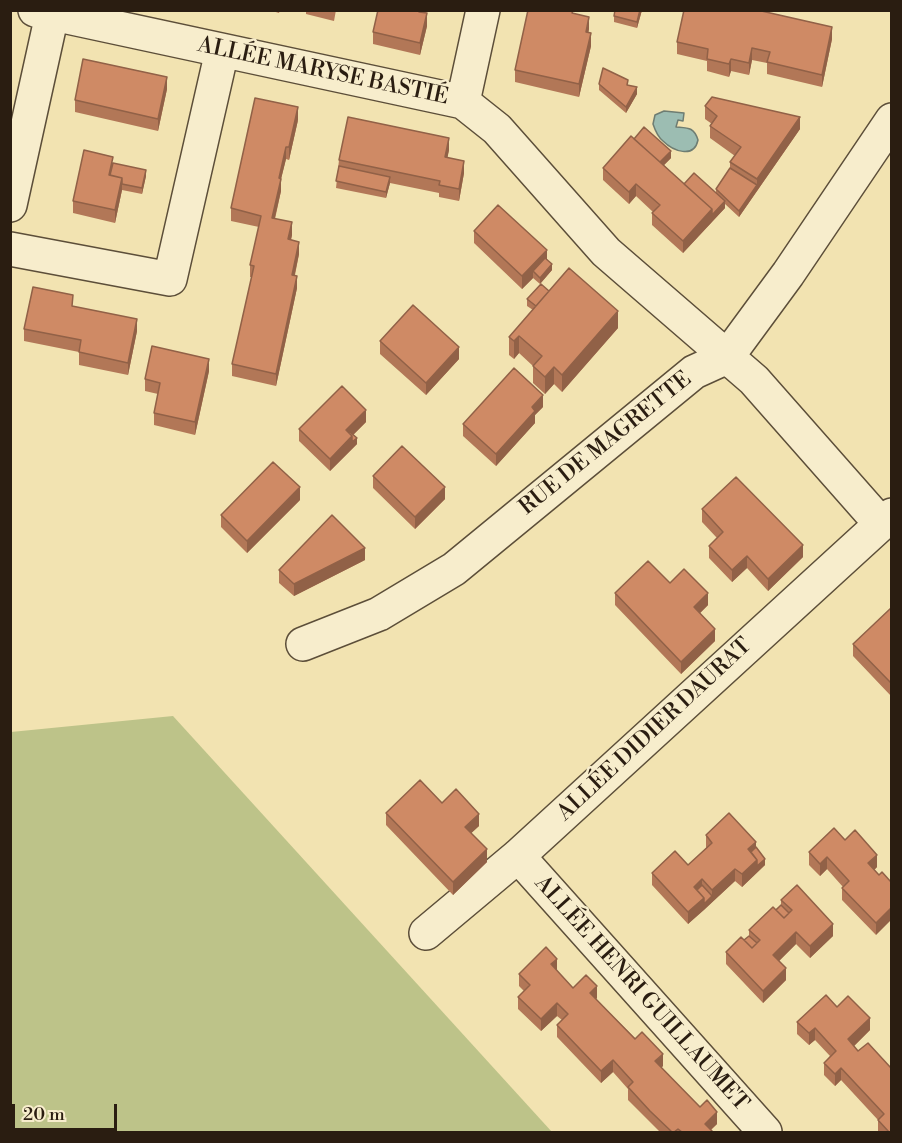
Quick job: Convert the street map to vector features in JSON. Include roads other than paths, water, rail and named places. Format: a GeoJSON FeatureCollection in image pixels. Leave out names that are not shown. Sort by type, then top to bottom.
{"type":"FeatureCollection","features":[{"type":"Feature","properties":{"kind":"street"},"geometry":{"type":"LineString","coordinates":[[463,102],[483,10]]}},
{"type":"Feature","properties":{"kind":"street"},"geometry":{"type":"LineString","coordinates":[[10,205],[47,12]]}},
{"type":"Feature","properties":{"kind":"street","name":"ALLÉE MARYSE BASTIÉ"},"geometry":{"type":"LineString","coordinates":[[47,12],[463,102],[497,129],[606,252],[754,380],[886,519]]}},
{"type":"Feature","properties":{"kind":"street"},"geometry":{"type":"LineString","coordinates":[[10,249],[170,279],[222,51]]}},
{"type":"Feature","properties":{"kind":"street","name":"RUE DE MAGRETTE"},"geometry":{"type":"LineString","coordinates":[[303,644],[379,614],[453,568],[694,372],[727,357],[788,274],[891,120]]}},
{"type":"Feature","properties":{"kind":"street","name":"ALLÉE DIDIER DAURAT"},"geometry":{"type":"LineString","coordinates":[[426,933],[518,856],[886,519]]}},
{"type":"Feature","properties":{"kind":"street","name":"ALLÉE HENRI GUILLAUMET"},"geometry":{"type":"LineString","coordinates":[[518,856],[765,1132]]}},
{"type":"Feature","properties":{"kind":"water"},"geometry":{"type":"Polygon","coordinates":[[[664,111],[684,113],[683,121],[678,120],[676,127],[687,128],[695,133],[698,140],[692,150],[677,150],[660,138],[653,124],[655,115],[664,111]]]}}]}
